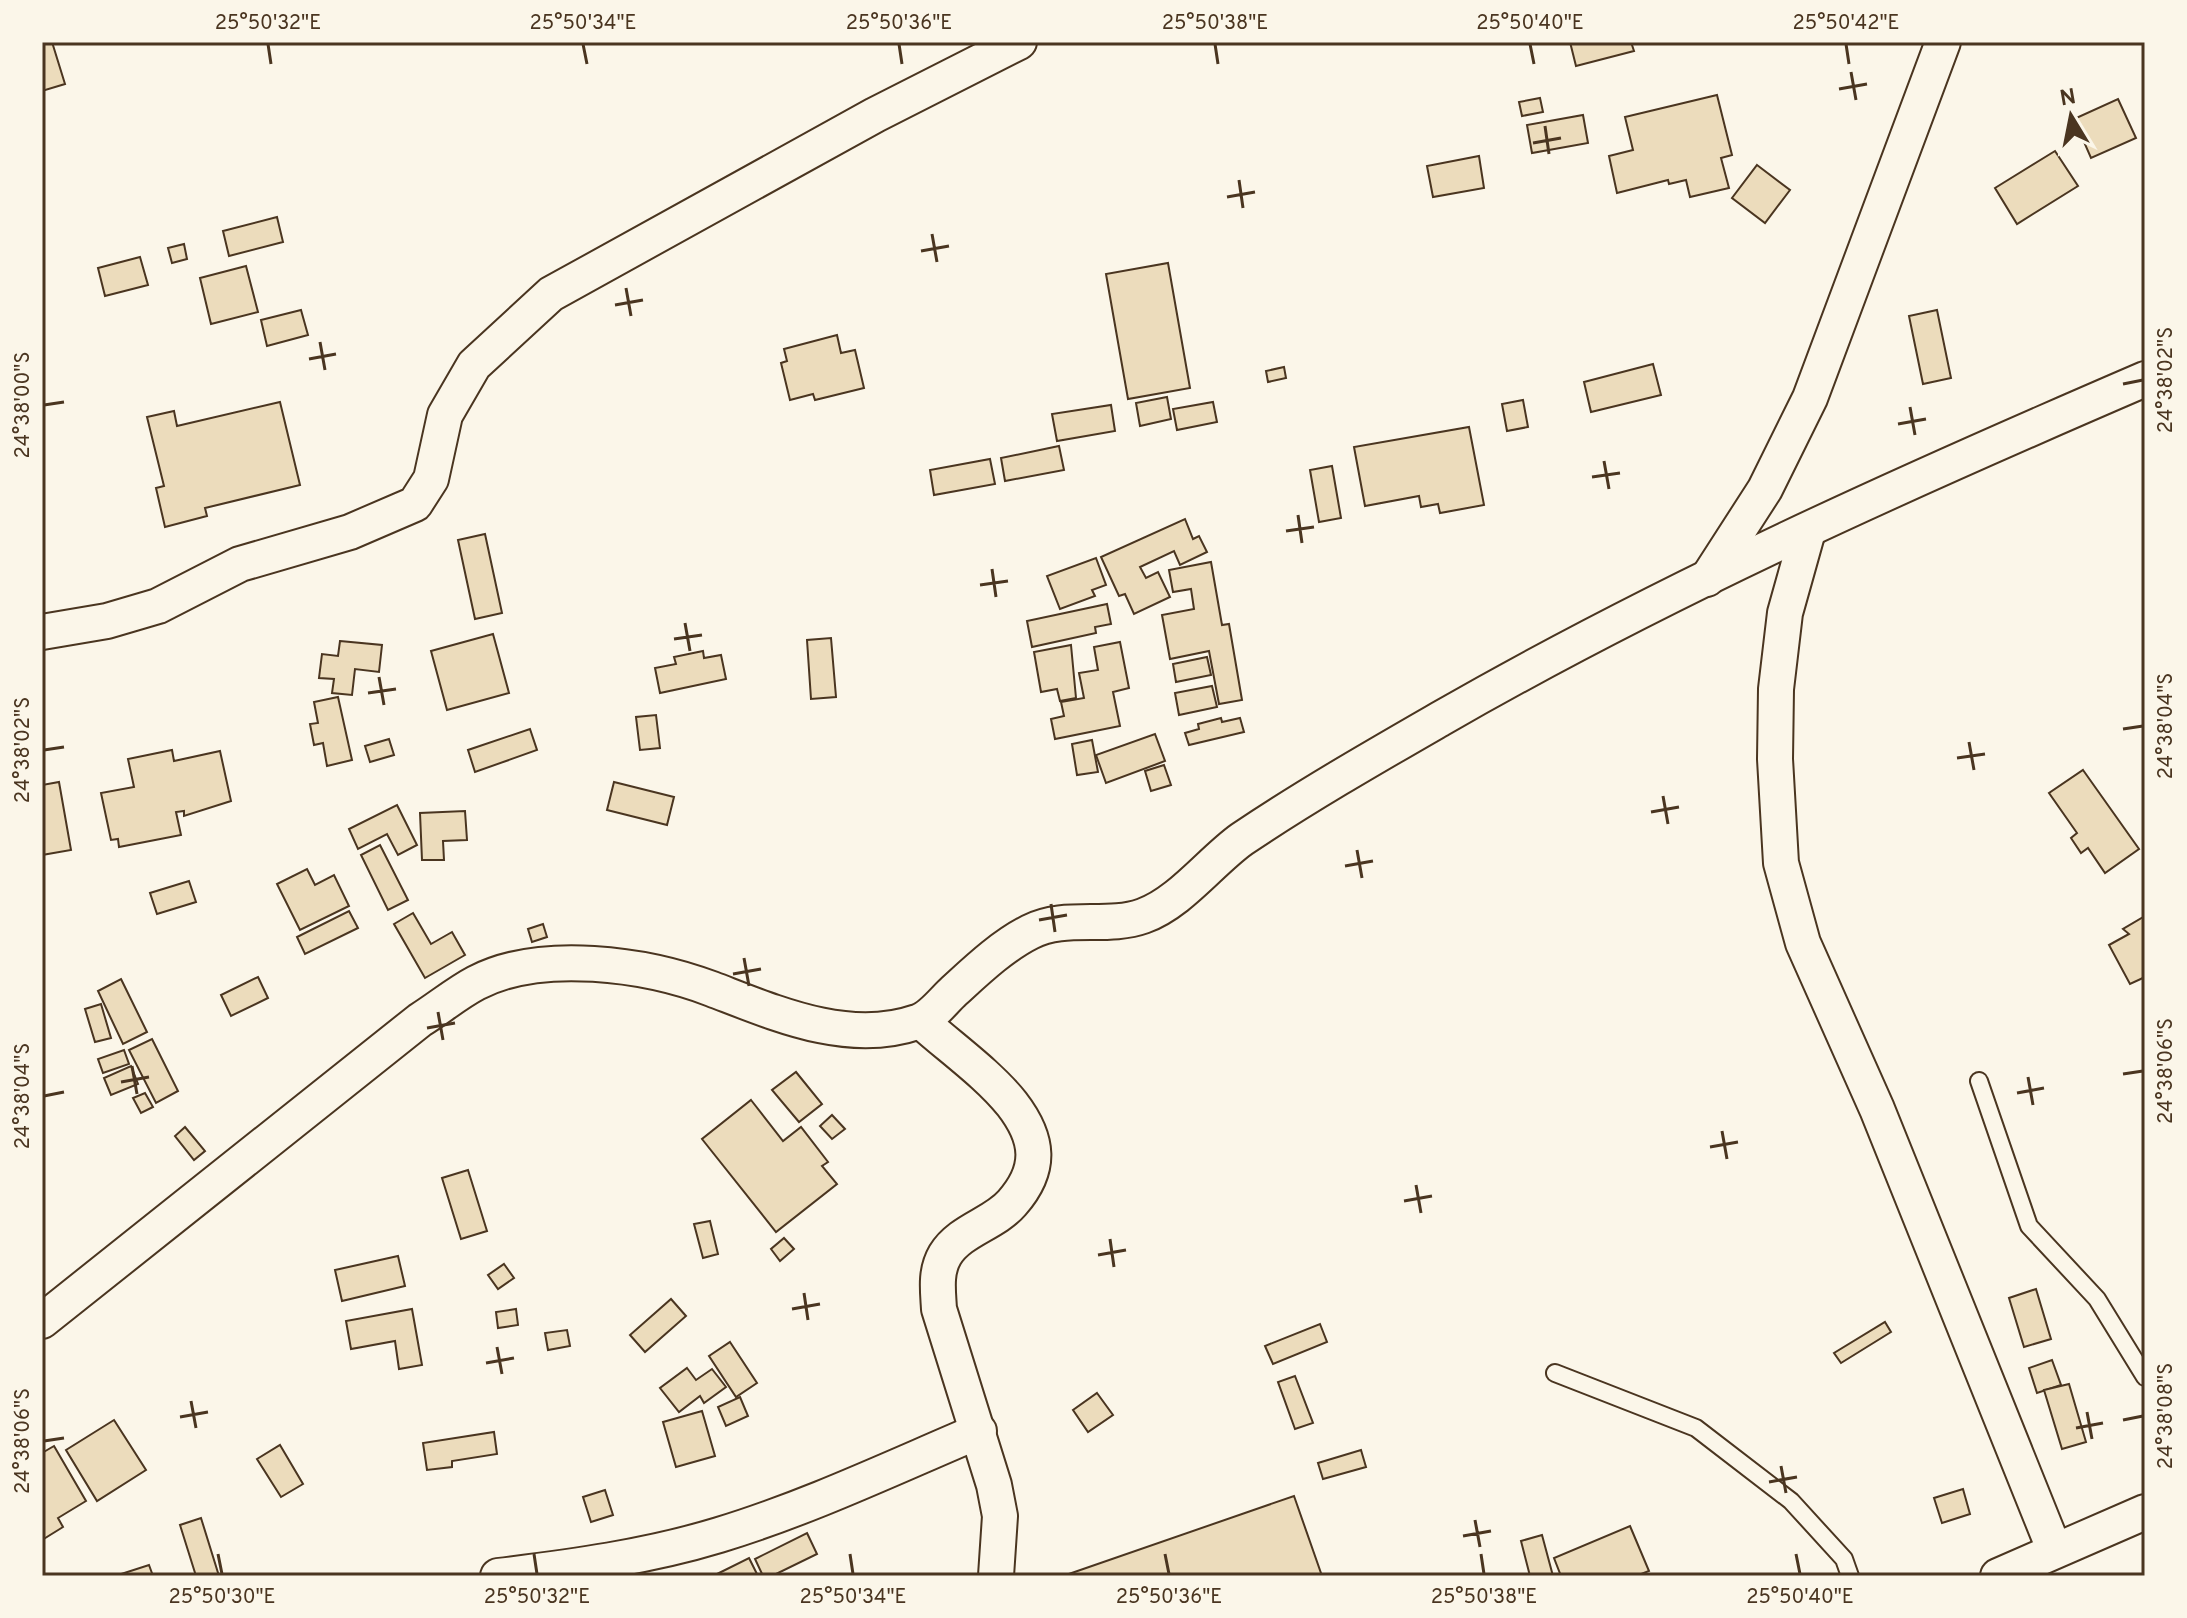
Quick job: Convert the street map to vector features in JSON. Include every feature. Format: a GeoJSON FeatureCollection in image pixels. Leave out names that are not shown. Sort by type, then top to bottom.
{"type":"FeatureCollection","features":[{"type":"Feature","properties":{"kind":"street"},"geometry":{"type":"LineString","coordinates":[[42,632],[107,621],[158,606],[240,564],[350,532],[391,517],[415,504],[431,479],[445,415],[474,365],[551,294],[875,115],[1019,42]]}},
{"type":"Feature","properties":{"kind":"street"},"geometry":{"type":"LineString","coordinates":[[1707,580],[1765,489],[1810,398],[1943,42]]}},
{"type":"Feature","properties":{"kind":"street"},"geometry":{"type":"LineString","coordinates":[[42,1321],[420,1020],[478,982],[526,966],[630,965],[707,987],[782,1018],[833,1027],[880,1029],[922,1022],[992,959],[1031,931],[1064,922],[1102,923],[1145,916],[1192,883],[1239,841],[1549,656],[1938,468],[2145,379]]}},
{"type":"Feature","properties":{"kind":"street"},"geometry":{"type":"LineString","coordinates":[[1808,531],[1785,613],[1776,689],[1775,759],[1781,863],[1803,943],[1877,1109],[2054,1549]]}},
{"type":"Feature","properties":{"kind":"street"},"geometry":{"type":"LineString","coordinates":[[922,1022],[1011,1103],[1032,1135],[1035,1162],[1012,1204],[964,1235],[945,1256],[937,1279],[939,1309],[979,1431],[1000,1516],[996,1576]]}},
{"type":"Feature","properties":{"kind":"street"},"geometry":{"type":"LineString","coordinates":[[498,1576],[605,1562],[720,1534],[846,1487],[979,1431]]}},
{"type":"Feature","properties":{"kind":"street"},"geometry":{"type":"LineString","coordinates":[[1998,1576],[2054,1549],[2145,1512]]}},
{"type":"Feature","properties":{"kind":"lane"},"geometry":{"type":"LineString","coordinates":[[1979,1081],[2029,1226],[2097,1299],[2145,1377]]}},
{"type":"Feature","properties":{"kind":"lane"},"geometry":{"type":"LineString","coordinates":[[1555,1373],[1696,1428],[1791,1501],[1844,1559],[1850,1576]]}},
{"type":"Feature","properties":{"kind":"building"},"geometry":{"type":"Polygon","coordinates":[[[42,42],[52,42],[65,84],[42,91],[42,42]]]}},
{"type":"Feature","properties":{"kind":"building"},"geometry":{"type":"Polygon","coordinates":[[[1570,42],[1631,42],[1634,51],[1576,66],[1570,42]]]}},
{"type":"Feature","properties":{"kind":"building"},"geometry":{"type":"Polygon","coordinates":[[[1717,95],[1732,155],[1721,158],[1729,188],[1690,197],[1686,180],[1669,184],[1668,180],[1617,193],[1609,156],[1633,150],[1625,117],[1717,95]]]}},
{"type":"Feature","properties":{"kind":"building"},"geometry":{"type":"Polygon","coordinates":[[[1540,98],[1543,112],[1522,116],[1519,102],[1540,98]]]}},
{"type":"Feature","properties":{"kind":"building"},"geometry":{"type":"Polygon","coordinates":[[[2118,99],[2136,138],[2091,158],[2074,119],[2118,99]]]}},
{"type":"Feature","properties":{"kind":"building"},"geometry":{"type":"Polygon","coordinates":[[[1583,115],[1588,143],[1532,153],[1527,125],[1583,115]]]}},
{"type":"Feature","properties":{"kind":"building"},"geometry":{"type":"Polygon","coordinates":[[[2055,151],[2078,186],[2017,224],[1995,188],[2055,151]]]}},
{"type":"Feature","properties":{"kind":"building"},"geometry":{"type":"Polygon","coordinates":[[[1479,156],[1484,188],[1433,197],[1427,166],[1479,156]]]}},
{"type":"Feature","properties":{"kind":"building"},"geometry":{"type":"Polygon","coordinates":[[[1757,165],[1790,190],[1765,223],[1732,198],[1757,165]]]}},
{"type":"Feature","properties":{"kind":"building"},"geometry":{"type":"Polygon","coordinates":[[[277,217],[283,242],[229,256],[223,231],[277,217]]]}},
{"type":"Feature","properties":{"kind":"building"},"geometry":{"type":"Polygon","coordinates":[[[184,244],[187,259],[172,263],[168,248],[184,244]]]}},
{"type":"Feature","properties":{"kind":"building"},"geometry":{"type":"Polygon","coordinates":[[[140,257],[148,285],[105,296],[98,268],[140,257]]]}},
{"type":"Feature","properties":{"kind":"building"},"geometry":{"type":"Polygon","coordinates":[[[1168,263],[1190,388],[1128,399],[1106,274],[1168,263]]]}},
{"type":"Feature","properties":{"kind":"building"},"geometry":{"type":"Polygon","coordinates":[[[246,266],[258,312],[211,324],[200,278],[246,266]]]}},
{"type":"Feature","properties":{"kind":"building"},"geometry":{"type":"Polygon","coordinates":[[[301,310],[308,335],[267,346],[261,320],[301,310]]]}},
{"type":"Feature","properties":{"kind":"building"},"geometry":{"type":"Polygon","coordinates":[[[1937,310],[1951,378],[1923,384],[1909,316],[1937,310]]]}},
{"type":"Feature","properties":{"kind":"building"},"geometry":{"type":"Polygon","coordinates":[[[837,335],[841,353],[855,350],[864,388],[815,400],[813,394],[790,400],[781,363],[787,361],[784,349],[837,335]]]}},
{"type":"Feature","properties":{"kind":"building"},"geometry":{"type":"Polygon","coordinates":[[[1653,364],[1661,395],[1591,412],[1584,382],[1653,364]]]}},
{"type":"Feature","properties":{"kind":"building"},"geometry":{"type":"Polygon","coordinates":[[[1284,367],[1286,378],[1268,382],[1266,371],[1284,367]]]}},
{"type":"Feature","properties":{"kind":"building"},"geometry":{"type":"Polygon","coordinates":[[[1167,397],[1171,419],[1140,426],[1136,403],[1167,397]]]}},
{"type":"Feature","properties":{"kind":"building"},"geometry":{"type":"Polygon","coordinates":[[[1523,400],[1528,427],[1507,431],[1502,404],[1523,400]]]}},
{"type":"Feature","properties":{"kind":"building"},"geometry":{"type":"Polygon","coordinates":[[[280,402],[300,485],[205,508],[207,516],[165,527],[156,488],[164,486],[147,417],[174,411],[177,426],[280,402]]]}},
{"type":"Feature","properties":{"kind":"building"},"geometry":{"type":"Polygon","coordinates":[[[1213,402],[1217,422],[1177,430],[1173,409],[1213,402]]]}},
{"type":"Feature","properties":{"kind":"building"},"geometry":{"type":"Polygon","coordinates":[[[1111,405],[1115,431],[1057,441],[1052,414],[1111,405]]]}},
{"type":"Feature","properties":{"kind":"building"},"geometry":{"type":"Polygon","coordinates":[[[1469,427],[1484,505],[1440,513],[1438,504],[1421,507],[1419,496],[1365,506],[1354,447],[1469,427]]]}},
{"type":"Feature","properties":{"kind":"building"},"geometry":{"type":"Polygon","coordinates":[[[1059,446],[1064,470],[1005,481],[1001,458],[1059,446]]]}},
{"type":"Feature","properties":{"kind":"building"},"geometry":{"type":"Polygon","coordinates":[[[990,459],[995,484],[934,495],[930,470],[990,459]]]}},
{"type":"Feature","properties":{"kind":"building"},"geometry":{"type":"Polygon","coordinates":[[[1332,466],[1341,518],[1319,522],[1310,470],[1332,466]]]}},
{"type":"Feature","properties":{"kind":"building"},"geometry":{"type":"Polygon","coordinates":[[[1185,519],[1193,539],[1199,536],[1207,552],[1180,565],[1174,551],[1140,567],[1146,578],[1158,572],[1170,597],[1134,614],[1125,594],[1119,596],[1101,557],[1185,519]]]}},
{"type":"Feature","properties":{"kind":"building"},"geometry":{"type":"Polygon","coordinates":[[[485,534],[502,613],[475,619],[458,540],[485,534]]]}},
{"type":"Feature","properties":{"kind":"building"},"geometry":{"type":"Polygon","coordinates":[[[1096,558],[1106,585],[1092,590],[1095,596],[1060,609],[1047,576],[1096,558]]]}},
{"type":"Feature","properties":{"kind":"building"},"geometry":{"type":"Polygon","coordinates":[[[1211,562],[1222,625],[1229,624],[1242,700],[1219,704],[1209,651],[1170,659],[1162,615],[1194,609],[1191,589],[1173,592],[1169,570],[1211,562]]]}},
{"type":"Feature","properties":{"kind":"building"},"geometry":{"type":"Polygon","coordinates":[[[1107,604],[1111,624],[1095,627],[1096,633],[1032,647],[1027,621],[1107,604]]]}},
{"type":"Feature","properties":{"kind":"building"},"geometry":{"type":"Polygon","coordinates":[[[493,634],[509,693],[447,710],[431,651],[493,634]]]}},
{"type":"Feature","properties":{"kind":"building"},"geometry":{"type":"Polygon","coordinates":[[[831,638],[836,697],[811,699],[807,640],[831,638]]]}},
{"type":"Feature","properties":{"kind":"building"},"geometry":{"type":"Polygon","coordinates":[[[340,641],[382,645],[379,672],[355,669],[352,695],[332,693],[334,679],[319,678],[322,654],[338,656],[340,641]]]}},
{"type":"Feature","properties":{"kind":"building"},"geometry":{"type":"Polygon","coordinates":[[[1120,642],[1129,688],[1113,692],[1120,726],[1055,739],[1051,719],[1064,716],[1061,702],[1084,698],[1079,673],[1098,670],[1094,647],[1120,642]]]}},
{"type":"Feature","properties":{"kind":"building"},"geometry":{"type":"Polygon","coordinates":[[[1071,645],[1076,698],[1060,701],[1057,689],[1041,692],[1034,652],[1071,645]]]}},
{"type":"Feature","properties":{"kind":"building"},"geometry":{"type":"Polygon","coordinates":[[[703,651],[704,658],[721,655],[726,679],[660,693],[655,668],[676,664],[674,657],[703,651]]]}},
{"type":"Feature","properties":{"kind":"building"},"geometry":{"type":"Polygon","coordinates":[[[1207,657],[1211,675],[1176,682],[1173,664],[1207,657]]]}},
{"type":"Feature","properties":{"kind":"building"},"geometry":{"type":"Polygon","coordinates":[[[1212,686],[1217,707],[1179,715],[1175,693],[1212,686]]]}},
{"type":"Feature","properties":{"kind":"building"},"geometry":{"type":"Polygon","coordinates":[[[338,697],[352,760],[327,766],[323,743],[314,745],[310,724],[318,723],[314,702],[338,697]]]}},
{"type":"Feature","properties":{"kind":"building"},"geometry":{"type":"Polygon","coordinates":[[[656,715],[660,748],[640,750],[636,717],[656,715]]]}},
{"type":"Feature","properties":{"kind":"building"},"geometry":{"type":"Polygon","coordinates":[[[1221,718],[1222,722],[1240,718],[1244,732],[1189,745],[1185,733],[1199,729],[1198,724],[1221,718]]]}},
{"type":"Feature","properties":{"kind":"building"},"geometry":{"type":"Polygon","coordinates":[[[530,729],[537,750],[475,772],[468,750],[530,729]]]}},
{"type":"Feature","properties":{"kind":"building"},"geometry":{"type":"Polygon","coordinates":[[[1155,734],[1165,761],[1106,783],[1096,755],[1155,734]]]}},
{"type":"Feature","properties":{"kind":"building"},"geometry":{"type":"Polygon","coordinates":[[[389,739],[394,755],[370,762],[365,746],[389,739]]]}},
{"type":"Feature","properties":{"kind":"building"},"geometry":{"type":"Polygon","coordinates":[[[1092,740],[1098,772],[1077,775],[1072,744],[1092,740]]]}},
{"type":"Feature","properties":{"kind":"building"},"geometry":{"type":"Polygon","coordinates":[[[172,750],[174,761],[220,751],[231,801],[184,816],[184,811],[176,812],[181,835],[119,847],[118,839],[111,840],[101,793],[134,787],[128,759],[172,750]]]}},
{"type":"Feature","properties":{"kind":"building"},"geometry":{"type":"Polygon","coordinates":[[[1164,765],[1171,785],[1151,791],[1145,771],[1164,765]]]}},
{"type":"Feature","properties":{"kind":"building"},"geometry":{"type":"Polygon","coordinates":[[[2083,770],[2139,849],[2105,873],[2088,848],[2081,853],[2071,838],[2077,833],[2049,793],[2083,770]]]}},
{"type":"Feature","properties":{"kind":"building"},"geometry":{"type":"Polygon","coordinates":[[[59,782],[71,850],[42,855],[42,785],[59,782]]]}},
{"type":"Feature","properties":{"kind":"building"},"geometry":{"type":"Polygon","coordinates":[[[614,782],[674,797],[667,825],[607,810],[614,782]]]}},
{"type":"Feature","properties":{"kind":"building"},"geometry":{"type":"Polygon","coordinates":[[[397,805],[417,845],[398,855],[387,834],[358,849],[349,829],[397,805]]]}},
{"type":"Feature","properties":{"kind":"building"},"geometry":{"type":"Polygon","coordinates":[[[465,811],[467,840],[443,841],[444,860],[422,860],[420,813],[465,811]]]}},
{"type":"Feature","properties":{"kind":"building"},"geometry":{"type":"Polygon","coordinates":[[[380,845],[408,900],[388,910],[361,855],[380,845]]]}},
{"type":"Feature","properties":{"kind":"building"},"geometry":{"type":"Polygon","coordinates":[[[307,869],[315,885],[334,875],[349,906],[300,930],[277,884],[307,869]]]}},
{"type":"Feature","properties":{"kind":"building"},"geometry":{"type":"Polygon","coordinates":[[[189,881],[196,902],[157,914],[150,893],[189,881]]]}},
{"type":"Feature","properties":{"kind":"building"},"geometry":{"type":"Polygon","coordinates":[[[349,911],[358,928],[305,954],[297,937],[349,911]]]}},
{"type":"Feature","properties":{"kind":"building"},"geometry":{"type":"Polygon","coordinates":[[[413,913],[431,944],[452,932],[465,955],[425,978],[394,924],[413,913]]]}},
{"type":"Feature","properties":{"kind":"building"},"geometry":{"type":"Polygon","coordinates":[[[2145,916],[2145,977],[2130,984],[2109,945],[2129,934],[2123,929],[2145,916]]]}},
{"type":"Feature","properties":{"kind":"building"},"geometry":{"type":"Polygon","coordinates":[[[543,924],[547,937],[532,942],[528,929],[543,924]]]}},
{"type":"Feature","properties":{"kind":"building"},"geometry":{"type":"Polygon","coordinates":[[[258,977],[268,998],[231,1016],[221,995],[258,977]]]}},
{"type":"Feature","properties":{"kind":"building"},"geometry":{"type":"Polygon","coordinates":[[[121,979],[147,1032],[123,1044],[98,991],[121,979]]]}},
{"type":"Feature","properties":{"kind":"building"},"geometry":{"type":"Polygon","coordinates":[[[101,1004],[111,1038],[95,1042],[85,1009],[101,1004]]]}},
{"type":"Feature","properties":{"kind":"building"},"geometry":{"type":"Polygon","coordinates":[[[152,1039],[178,1091],[156,1103],[129,1050],[152,1039]]]}},
{"type":"Feature","properties":{"kind":"building"},"geometry":{"type":"Polygon","coordinates":[[[124,1050],[129,1064],[103,1073],[98,1059],[124,1050]]]}},
{"type":"Feature","properties":{"kind":"building"},"geometry":{"type":"Polygon","coordinates":[[[131,1066],[138,1084],[111,1095],[104,1078],[131,1066]]]}},
{"type":"Feature","properties":{"kind":"building"},"geometry":{"type":"Polygon","coordinates":[[[796,1072],[822,1104],[799,1122],[772,1090],[796,1072]]]}},
{"type":"Feature","properties":{"kind":"building"},"geometry":{"type":"Polygon","coordinates":[[[145,1093],[153,1107],[141,1113],[133,1098],[145,1093]]]}},
{"type":"Feature","properties":{"kind":"building"},"geometry":{"type":"Polygon","coordinates":[[[751,1100],[783,1141],[801,1127],[828,1162],[822,1166],[837,1184],[776,1232],[702,1139],[751,1100]]]}},
{"type":"Feature","properties":{"kind":"building"},"geometry":{"type":"Polygon","coordinates":[[[832,1115],[845,1129],[832,1139],[820,1126],[832,1115]]]}},
{"type":"Feature","properties":{"kind":"building"},"geometry":{"type":"Polygon","coordinates":[[[185,1127],[205,1151],[194,1160],[175,1136],[185,1127]]]}},
{"type":"Feature","properties":{"kind":"building"},"geometry":{"type":"Polygon","coordinates":[[[468,1170],[487,1231],[461,1239],[442,1178],[468,1170]]]}},
{"type":"Feature","properties":{"kind":"building"},"geometry":{"type":"Polygon","coordinates":[[[710,1221],[718,1254],[703,1258],[694,1224],[710,1221]]]}},
{"type":"Feature","properties":{"kind":"building"},"geometry":{"type":"Polygon","coordinates":[[[784,1238],[794,1249],[780,1261],[771,1249],[784,1238]]]}},
{"type":"Feature","properties":{"kind":"building"},"geometry":{"type":"Polygon","coordinates":[[[398,1256],[405,1286],[342,1301],[335,1270],[398,1256]]]}},
{"type":"Feature","properties":{"kind":"building"},"geometry":{"type":"Polygon","coordinates":[[[504,1264],[514,1278],[498,1289],[488,1275],[504,1264]]]}},
{"type":"Feature","properties":{"kind":"building"},"geometry":{"type":"Polygon","coordinates":[[[2036,1289],[2051,1339],[2024,1347],[2009,1298],[2036,1289]]]}},
{"type":"Feature","properties":{"kind":"building"},"geometry":{"type":"Polygon","coordinates":[[[671,1299],[686,1316],[645,1352],[630,1335],[671,1299]]]}},
{"type":"Feature","properties":{"kind":"building"},"geometry":{"type":"Polygon","coordinates":[[[412,1309],[422,1365],[399,1369],[395,1341],[351,1349],[346,1321],[412,1309]]]}},
{"type":"Feature","properties":{"kind":"building"},"geometry":{"type":"Polygon","coordinates":[[[516,1309],[518,1325],[498,1328],[496,1312],[516,1309]]]}},
{"type":"Feature","properties":{"kind":"building"},"geometry":{"type":"Polygon","coordinates":[[[1885,1322],[1891,1332],[1841,1363],[1834,1353],[1885,1322]]]}},
{"type":"Feature","properties":{"kind":"building"},"geometry":{"type":"Polygon","coordinates":[[[1320,1324],[1327,1342],[1273,1364],[1265,1346],[1320,1324]]]}},
{"type":"Feature","properties":{"kind":"building"},"geometry":{"type":"Polygon","coordinates":[[[567,1330],[570,1346],[548,1350],[545,1333],[567,1330]]]}},
{"type":"Feature","properties":{"kind":"building"},"geometry":{"type":"Polygon","coordinates":[[[730,1342],[757,1383],[736,1397],[709,1356],[730,1342]]]}},
{"type":"Feature","properties":{"kind":"building"},"geometry":{"type":"Polygon","coordinates":[[[2052,1360],[2061,1385],[2037,1393],[2029,1368],[2052,1360]]]}},
{"type":"Feature","properties":{"kind":"building"},"geometry":{"type":"Polygon","coordinates":[[[687,1368],[696,1380],[712,1369],[726,1387],[704,1403],[700,1396],[679,1412],[660,1388],[687,1368]]]}},
{"type":"Feature","properties":{"kind":"building"},"geometry":{"type":"Polygon","coordinates":[[[1295,1376],[1313,1423],[1295,1429],[1278,1382],[1295,1376]]]}},
{"type":"Feature","properties":{"kind":"building"},"geometry":{"type":"Polygon","coordinates":[[[2069,1384],[2086,1442],[2062,1449],[2044,1390],[2069,1384]]]}},
{"type":"Feature","properties":{"kind":"building"},"geometry":{"type":"Polygon","coordinates":[[[1097,1393],[1113,1415],[1088,1432],[1073,1410],[1097,1393]]]}},
{"type":"Feature","properties":{"kind":"building"},"geometry":{"type":"Polygon","coordinates":[[[740,1397],[748,1416],[726,1426],[718,1407],[740,1397]]]}},
{"type":"Feature","properties":{"kind":"building"},"geometry":{"type":"Polygon","coordinates":[[[702,1411],[715,1456],[676,1467],[663,1422],[702,1411]]]}},
{"type":"Feature","properties":{"kind":"building"},"geometry":{"type":"Polygon","coordinates":[[[114,1420],[146,1470],[97,1501],[66,1450],[114,1420]]]}},
{"type":"Feature","properties":{"kind":"building"},"geometry":{"type":"Polygon","coordinates":[[[494,1432],[497,1454],[452,1461],[452,1467],[427,1470],[423,1443],[494,1432]]]}},
{"type":"Feature","properties":{"kind":"building"},"geometry":{"type":"Polygon","coordinates":[[[280,1445],[303,1484],[281,1497],[257,1459],[280,1445]]]}},
{"type":"Feature","properties":{"kind":"building"},"geometry":{"type":"Polygon","coordinates":[[[54,1446],[86,1501],[58,1518],[63,1527],[42,1540],[42,1453],[54,1446]]]}},
{"type":"Feature","properties":{"kind":"building"},"geometry":{"type":"Polygon","coordinates":[[[1361,1450],[1366,1467],[1323,1479],[1318,1463],[1361,1450]]]}},
{"type":"Feature","properties":{"kind":"building"},"geometry":{"type":"Polygon","coordinates":[[[1963,1489],[1970,1514],[1942,1523],[1934,1498],[1963,1489]]]}},
{"type":"Feature","properties":{"kind":"building"},"geometry":{"type":"Polygon","coordinates":[[[605,1490],[613,1515],[591,1522],[583,1497],[605,1490]]]}},
{"type":"Feature","properties":{"kind":"building"},"geometry":{"type":"Polygon","coordinates":[[[1294,1496],[1322,1576],[1063,1576],[1294,1496]]]}},
{"type":"Feature","properties":{"kind":"building"},"geometry":{"type":"Polygon","coordinates":[[[201,1518],[219,1576],[196,1576],[180,1525],[201,1518]]]}},
{"type":"Feature","properties":{"kind":"building"},"geometry":{"type":"Polygon","coordinates":[[[1630,1526],[1649,1571],[1636,1576],[1561,1576],[1554,1558],[1630,1526]]]}},
{"type":"Feature","properties":{"kind":"building"},"geometry":{"type":"Polygon","coordinates":[[[807,1533],[817,1554],[772,1576],[763,1576],[755,1559],[807,1533]]]}},
{"type":"Feature","properties":{"kind":"building"},"geometry":{"type":"Polygon","coordinates":[[[1542,1535],[1553,1576],[1530,1576],[1521,1541],[1542,1535]]]}},
{"type":"Feature","properties":{"kind":"building"},"geometry":{"type":"Polygon","coordinates":[[[749,1558],[758,1576],[713,1576],[749,1558]]]}},
{"type":"Feature","properties":{"kind":"building"},"geometry":{"type":"Polygon","coordinates":[[[149,1565],[153,1576],[115,1576],[149,1565]]]}}]}
